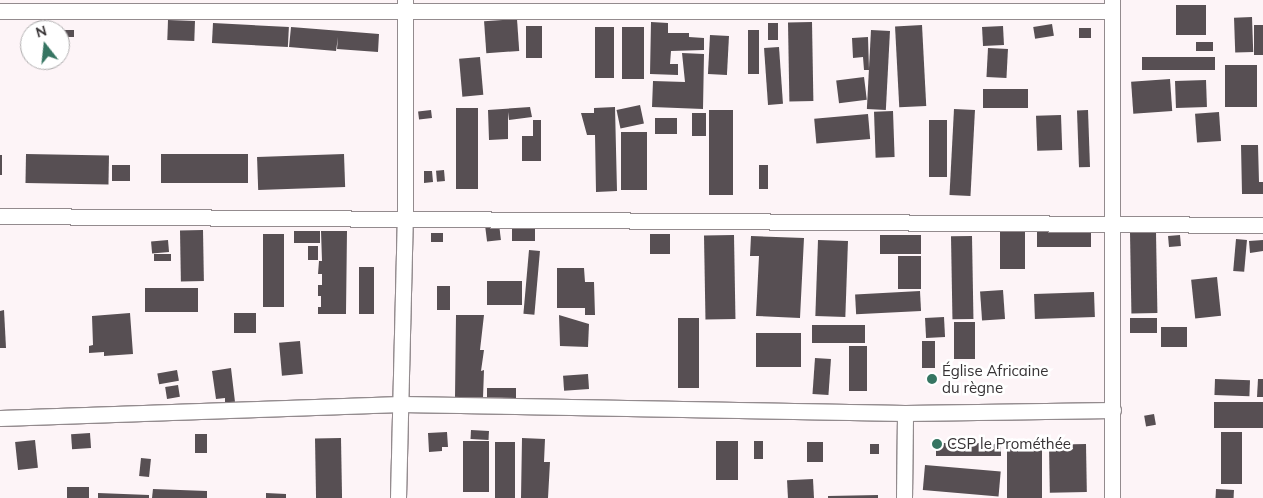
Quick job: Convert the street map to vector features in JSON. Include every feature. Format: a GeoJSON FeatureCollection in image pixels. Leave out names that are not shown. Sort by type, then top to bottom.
{"type":"FeatureCollection","features":[{"type":"Feature","properties":{"kind":"street"},"geometry":{"type":"LineString","coordinates":[[398,498],[402,404],[405,219],[405,5]]}},
{"type":"Feature","properties":{"kind":"street"},"geometry":{"type":"LineString","coordinates":[[0,11],[405,5],[1112,5],[1112,498]]}},
{"type":"Feature","properties":{"kind":"street"},"geometry":{"type":"LineString","coordinates":[[0,216],[1263,225]]}},
{"type":"Feature","properties":{"kind":"street"},"geometry":{"type":"LineString","coordinates":[[0,418],[402,404],[905,413],[1113,410]]}},
{"type":"Feature","properties":{"kind":"street"},"geometry":{"type":"LineString","coordinates":[[904,498],[905,413]]}},
{"type":"Feature","properties":{"kind":"building"},"geometry":{"type":"Polygon","coordinates":[[[1176,5],[1206,5],[1206,35],[1176,35],[1176,5]]]}},
{"type":"Feature","properties":{"kind":"building"},"geometry":{"type":"Polygon","coordinates":[[[1252,17],[1253,52],[1235,53],[1234,18],[1252,17]]]}},
{"type":"Feature","properties":{"kind":"building"},"geometry":{"type":"Polygon","coordinates":[[[517,19],[519,51],[486,53],[484,21],[517,19]]]}},
{"type":"Feature","properties":{"kind":"building"},"geometry":{"type":"Polygon","coordinates":[[[168,20],[195,21],[194,41],[167,40],[168,20]]]}},
{"type":"Feature","properties":{"kind":"building"},"geometry":{"type":"Polygon","coordinates":[[[651,22],[668,23],[668,33],[689,33],[689,37],[704,38],[704,50],[671,51],[670,64],[678,64],[678,75],[650,74],[651,22]]]}},
{"type":"Feature","properties":{"kind":"building"},"geometry":{"type":"Polygon","coordinates":[[[788,22],[812,22],[813,101],[789,101],[788,22]]]}},
{"type":"Feature","properties":{"kind":"building"},"geometry":{"type":"Polygon","coordinates":[[[213,23],[289,27],[288,47],[212,43],[213,23]]]}},
{"type":"Feature","properties":{"kind":"building"},"geometry":{"type":"Polygon","coordinates":[[[768,23],[778,23],[778,40],[768,40],[768,23]]]}},
{"type":"Feature","properties":{"kind":"building"},"geometry":{"type":"Polygon","coordinates":[[[1052,24],[1054,36],[1035,39],[1033,27],[1052,24]]]}},
{"type":"Feature","properties":{"kind":"building"},"geometry":{"type":"Polygon","coordinates":[[[922,25],[926,106],[899,107],[895,26],[922,25]]]}},
{"type":"Feature","properties":{"kind":"building"},"geometry":{"type":"Polygon","coordinates":[[[1254,25],[1263,25],[1263,55],[1254,55],[1254,25]]]}},
{"type":"Feature","properties":{"kind":"building"},"geometry":{"type":"Polygon","coordinates":[[[526,26],[542,26],[542,58],[526,58],[526,26]]]}},
{"type":"Feature","properties":{"kind":"building"},"geometry":{"type":"Polygon","coordinates":[[[1003,26],[1004,45],[983,46],[982,27],[1003,26]]]}},
{"type":"Feature","properties":{"kind":"building"},"geometry":{"type":"Polygon","coordinates":[[[291,27],[379,34],[378,52],[337,49],[338,37],[336,51],[289,47],[291,27]]]}},
{"type":"Feature","properties":{"kind":"building"},"geometry":{"type":"Polygon","coordinates":[[[595,27],[614,27],[614,78],[595,78],[595,27]]]}},
{"type":"Feature","properties":{"kind":"building"},"geometry":{"type":"Polygon","coordinates":[[[622,27],[644,27],[644,79],[622,79],[622,27]]]}},
{"type":"Feature","properties":{"kind":"building"},"geometry":{"type":"Polygon","coordinates":[[[1079,28],[1091,28],[1091,38],[1079,38],[1079,28]]]}},
{"type":"Feature","properties":{"kind":"building"},"geometry":{"type":"Polygon","coordinates":[[[70,30],[74,30],[74,37],[70,37],[70,30]]]}},
{"type":"Feature","properties":{"kind":"building"},"geometry":{"type":"Polygon","coordinates":[[[748,30],[759,30],[759,74],[748,74],[748,30]]]}},
{"type":"Feature","properties":{"kind":"building"},"geometry":{"type":"Polygon","coordinates":[[[871,30],[890,31],[886,110],[867,109],[871,30]]]}},
{"type":"Feature","properties":{"kind":"building"},"geometry":{"type":"Polygon","coordinates":[[[710,35],[729,36],[727,75],[708,74],[710,35]]]}},
{"type":"Feature","properties":{"kind":"building"},"geometry":{"type":"Polygon","coordinates":[[[868,37],[869,70],[864,70],[863,57],[853,58],[852,38],[868,37]]]}},
{"type":"Feature","properties":{"kind":"building"},"geometry":{"type":"Polygon","coordinates":[[[1196,42],[1213,42],[1213,51],[1196,51],[1196,42]]]}},
{"type":"Feature","properties":{"kind":"building"},"geometry":{"type":"Polygon","coordinates":[[[779,47],[783,104],[768,105],[764,48],[779,47]]]}},
{"type":"Feature","properties":{"kind":"building"},"geometry":{"type":"Polygon","coordinates":[[[988,48],[1008,49],[1006,78],[986,77],[988,48]]]}},
{"type":"Feature","properties":{"kind":"building"},"geometry":{"type":"Polygon","coordinates":[[[682,53],[704,54],[703,109],[652,107],[653,81],[685,82],[682,53]]]}},
{"type":"Feature","properties":{"kind":"building"},"geometry":{"type":"Polygon","coordinates":[[[480,57],[483,95],[462,97],[459,59],[480,57]]]}},
{"type":"Feature","properties":{"kind":"building"},"geometry":{"type":"Polygon","coordinates":[[[1142,57],[1215,57],[1215,70],[1142,70],[1142,57]]]}},
{"type":"Feature","properties":{"kind":"building"},"geometry":{"type":"Polygon","coordinates":[[[1225,65],[1257,65],[1257,107],[1225,107],[1225,65]]]}},
{"type":"Feature","properties":{"kind":"building"},"geometry":{"type":"Polygon","coordinates":[[[864,77],[867,100],[839,103],[836,80],[864,77]]]}},
{"type":"Feature","properties":{"kind":"building"},"geometry":{"type":"Polygon","coordinates":[[[1170,79],[1172,111],[1133,114],[1131,82],[1170,79]]]}},
{"type":"Feature","properties":{"kind":"building"},"geometry":{"type":"Polygon","coordinates":[[[1206,80],[1207,107],[1176,108],[1175,81],[1206,80]]]}},
{"type":"Feature","properties":{"kind":"building"},"geometry":{"type":"Polygon","coordinates":[[[983,89],[1028,89],[1028,108],[983,108],[983,89]]]}},
{"type":"Feature","properties":{"kind":"building"},"geometry":{"type":"Polygon","coordinates":[[[640,105],[644,124],[620,129],[617,110],[640,105]]]}},
{"type":"Feature","properties":{"kind":"building"},"geometry":{"type":"Polygon","coordinates":[[[530,107],[532,117],[509,120],[508,112],[508,139],[489,140],[488,110],[530,107]]]}},
{"type":"Feature","properties":{"kind":"building"},"geometry":{"type":"Polygon","coordinates":[[[615,107],[617,191],[596,192],[595,135],[587,135],[581,113],[594,113],[594,108],[615,107]]]}},
{"type":"Feature","properties":{"kind":"building"},"geometry":{"type":"Polygon","coordinates":[[[456,108],[478,108],[478,189],[456,189],[456,108]]]}},
{"type":"Feature","properties":{"kind":"building"},"geometry":{"type":"Polygon","coordinates":[[[954,109],[975,110],[970,196],[949,195],[954,109]]]}},
{"type":"Feature","properties":{"kind":"building"},"geometry":{"type":"Polygon","coordinates":[[[431,110],[432,118],[419,120],[418,112],[431,110]]]}},
{"type":"Feature","properties":{"kind":"building"},"geometry":{"type":"Polygon","coordinates":[[[709,110],[733,110],[733,195],[709,195],[709,110]]]}},
{"type":"Feature","properties":{"kind":"building"},"geometry":{"type":"Polygon","coordinates":[[[1077,110],[1088,110],[1090,167],[1079,167],[1077,110]]]}},
{"type":"Feature","properties":{"kind":"building"},"geometry":{"type":"Polygon","coordinates":[[[893,111],[895,157],[876,158],[874,112],[893,111]]]}},
{"type":"Feature","properties":{"kind":"building"},"geometry":{"type":"Polygon","coordinates":[[[1219,112],[1221,141],[1197,143],[1195,114],[1219,112]]]}},
{"type":"Feature","properties":{"kind":"building"},"geometry":{"type":"Polygon","coordinates":[[[692,113],[706,113],[706,136],[692,136],[692,113]]]}},
{"type":"Feature","properties":{"kind":"building"},"geometry":{"type":"Polygon","coordinates":[[[868,114],[870,139],[816,144],[814,119],[868,114]]]}},
{"type":"Feature","properties":{"kind":"building"},"geometry":{"type":"Polygon","coordinates":[[[1061,115],[1062,150],[1037,151],[1036,116],[1061,115]]]}},
{"type":"Feature","properties":{"kind":"building"},"geometry":{"type":"Polygon","coordinates":[[[655,118],[677,118],[677,134],[655,134],[655,118]]]}},
{"type":"Feature","properties":{"kind":"building"},"geometry":{"type":"Polygon","coordinates":[[[533,120],[541,120],[541,161],[522,161],[522,136],[533,136],[533,120]]]}},
{"type":"Feature","properties":{"kind":"building"},"geometry":{"type":"Polygon","coordinates":[[[929,120],[947,120],[947,177],[929,177],[929,120]]]}},
{"type":"Feature","properties":{"kind":"building"},"geometry":{"type":"Polygon","coordinates":[[[621,132],[647,132],[647,190],[621,190],[621,132]]]}},
{"type":"Feature","properties":{"kind":"building"},"geometry":{"type":"Polygon","coordinates":[[[1241,145],[1258,145],[1259,182],[1263,182],[1263,194],[1242,194],[1241,145]]]}},
{"type":"Feature","properties":{"kind":"building"},"geometry":{"type":"Polygon","coordinates":[[[26,154],[109,155],[108,184],[25,183],[26,154]]]}},
{"type":"Feature","properties":{"kind":"building"},"geometry":{"type":"Polygon","coordinates":[[[161,154],[248,154],[248,183],[161,183],[161,154]]]}},
{"type":"Feature","properties":{"kind":"building"},"geometry":{"type":"Polygon","coordinates":[[[344,154],[345,187],[258,190],[257,157],[344,154]]]}},
{"type":"Feature","properties":{"kind":"building"},"geometry":{"type":"Polygon","coordinates":[[[0,155],[2,155],[2,175],[0,175],[0,155]]]}},
{"type":"Feature","properties":{"kind":"building"},"geometry":{"type":"Polygon","coordinates":[[[112,165],[130,165],[130,181],[112,181],[112,165]]]}},
{"type":"Feature","properties":{"kind":"building"},"geometry":{"type":"Polygon","coordinates":[[[759,165],[768,165],[768,189],[759,189],[759,165]]]}},
{"type":"Feature","properties":{"kind":"building"},"geometry":{"type":"Polygon","coordinates":[[[444,170],[445,181],[437,182],[436,171],[444,170]]]}},
{"type":"Feature","properties":{"kind":"building"},"geometry":{"type":"Polygon","coordinates":[[[424,171],[432,171],[433,182],[424,183],[424,171]]]}},
{"type":"Feature","properties":{"kind":"building"},"geometry":{"type":"Polygon","coordinates":[[[499,224],[501,240],[487,242],[485,226],[499,224]]]}},
{"type":"Feature","properties":{"kind":"building"},"geometry":{"type":"Polygon","coordinates":[[[512,225],[535,225],[535,241],[512,241],[512,225]]]}},
{"type":"Feature","properties":{"kind":"building"},"geometry":{"type":"Polygon","coordinates":[[[180,230],[203,230],[204,281],[181,281],[180,230]]]}},
{"type":"Feature","properties":{"kind":"building"},"geometry":{"type":"Polygon","coordinates":[[[294,231],[320,231],[320,243],[294,243],[294,231]]]}},
{"type":"Feature","properties":{"kind":"building"},"geometry":{"type":"Polygon","coordinates":[[[321,231],[347,231],[346,314],[318,314],[318,307],[321,307],[321,296],[318,296],[318,285],[322,285],[322,274],[318,274],[319,261],[322,261],[321,231]]]}},
{"type":"Feature","properties":{"kind":"building"},"geometry":{"type":"Polygon","coordinates":[[[1000,232],[1025,232],[1025,269],[1000,269],[1000,232]]]}},
{"type":"Feature","properties":{"kind":"building"},"geometry":{"type":"Polygon","coordinates":[[[1037,232],[1091,232],[1091,247],[1037,247],[1037,232]]]}},
{"type":"Feature","properties":{"kind":"building"},"geometry":{"type":"Polygon","coordinates":[[[1130,232],[1156,232],[1157,313],[1131,313],[1130,232]]]}},
{"type":"Feature","properties":{"kind":"building"},"geometry":{"type":"Polygon","coordinates":[[[431,233],[443,233],[443,242],[431,242],[431,233]]]}},
{"type":"Feature","properties":{"kind":"building"},"geometry":{"type":"Polygon","coordinates":[[[263,234],[284,234],[284,307],[263,307],[263,234]]]}},
{"type":"Feature","properties":{"kind":"building"},"geometry":{"type":"Polygon","coordinates":[[[650,234],[670,234],[670,254],[650,254],[650,234]]]}},
{"type":"Feature","properties":{"kind":"building"},"geometry":{"type":"Polygon","coordinates":[[[734,235],[735,319],[705,320],[704,236],[734,235]]]}},
{"type":"Feature","properties":{"kind":"building"},"geometry":{"type":"Polygon","coordinates":[[[880,235],[921,235],[921,254],[880,254],[880,235]]]}},
{"type":"Feature","properties":{"kind":"building"},"geometry":{"type":"Polygon","coordinates":[[[1180,235],[1181,246],[1169,247],[1168,236],[1180,235]]]}},
{"type":"Feature","properties":{"kind":"building"},"geometry":{"type":"Polygon","coordinates":[[[751,236],[804,238],[800,318],[756,316],[759,256],[750,256],[751,236]]]}},
{"type":"Feature","properties":{"kind":"building"},"geometry":{"type":"Polygon","coordinates":[[[951,236],[972,236],[973,319],[952,319],[951,236]]]}},
{"type":"Feature","properties":{"kind":"building"},"geometry":{"type":"Polygon","coordinates":[[[1236,239],[1247,240],[1244,272],[1233,271],[1236,239]]]}},
{"type":"Feature","properties":{"kind":"building"},"geometry":{"type":"Polygon","coordinates":[[[168,240],[169,252],[152,253],[151,241],[168,240]]]}},
{"type":"Feature","properties":{"kind":"building"},"geometry":{"type":"Polygon","coordinates":[[[818,240],[848,241],[845,317],[815,316],[818,240]]]}},
{"type":"Feature","properties":{"kind":"building"},"geometry":{"type":"Polygon","coordinates":[[[1263,240],[1263,251],[1250,253],[1249,241],[1263,240]]]}},
{"type":"Feature","properties":{"kind":"building"},"geometry":{"type":"Polygon","coordinates":[[[308,246],[318,246],[318,260],[308,260],[308,246]]]}},
{"type":"Feature","properties":{"kind":"building"},"geometry":{"type":"Polygon","coordinates":[[[529,250],[540,251],[534,315],[523,314],[529,250]]]}},
{"type":"Feature","properties":{"kind":"building"},"geometry":{"type":"Polygon","coordinates":[[[154,254],[171,254],[171,261],[154,261],[154,254]]]}},
{"type":"Feature","properties":{"kind":"building"},"geometry":{"type":"Polygon","coordinates":[[[898,256],[921,256],[921,289],[898,289],[898,256]]]}},
{"type":"Feature","properties":{"kind":"building"},"geometry":{"type":"Polygon","coordinates":[[[359,267],[374,267],[374,314],[359,314],[359,267]]]}},
{"type":"Feature","properties":{"kind":"building"},"geometry":{"type":"Polygon","coordinates":[[[557,268],[584,268],[585,282],[594,282],[595,315],[585,315],[585,308],[557,308],[557,268]]]}},
{"type":"Feature","properties":{"kind":"building"},"geometry":{"type":"Polygon","coordinates":[[[1217,277],[1221,316],[1195,319],[1191,280],[1217,277]]]}},
{"type":"Feature","properties":{"kind":"building"},"geometry":{"type":"Polygon","coordinates":[[[487,281],[522,281],[522,305],[487,305],[487,281]]]}},
{"type":"Feature","properties":{"kind":"building"},"geometry":{"type":"Polygon","coordinates":[[[437,286],[450,286],[450,310],[437,310],[437,286]]]}},
{"type":"Feature","properties":{"kind":"building"},"geometry":{"type":"Polygon","coordinates":[[[145,288],[198,288],[198,312],[145,312],[145,288]]]}},
{"type":"Feature","properties":{"kind":"building"},"geometry":{"type":"Polygon","coordinates":[[[1003,290],[1005,319],[982,321],[980,292],[1003,290]]]}},
{"type":"Feature","properties":{"kind":"building"},"geometry":{"type":"Polygon","coordinates":[[[920,291],[921,311],[856,314],[855,294],[920,291]]]}},
{"type":"Feature","properties":{"kind":"building"},"geometry":{"type":"Polygon","coordinates":[[[1094,292],[1095,317],[1035,319],[1034,294],[1094,292]]]}},
{"type":"Feature","properties":{"kind":"building"},"geometry":{"type":"Polygon","coordinates":[[[4,310],[6,348],[0,348],[0,311],[4,310]]]}},
{"type":"Feature","properties":{"kind":"building"},"geometry":{"type":"Polygon","coordinates":[[[130,313],[133,354],[104,356],[104,352],[89,353],[89,346],[93,345],[92,316],[130,313]]]}},
{"type":"Feature","properties":{"kind":"building"},"geometry":{"type":"Polygon","coordinates":[[[234,313],[256,313],[256,333],[234,333],[234,313]]]}},
{"type":"Feature","properties":{"kind":"building"},"geometry":{"type":"Polygon","coordinates":[[[456,315],[484,315],[480,350],[484,350],[481,371],[484,370],[483,398],[455,397],[456,315]]]}},
{"type":"Feature","properties":{"kind":"building"},"geometry":{"type":"Polygon","coordinates":[[[559,315],[589,324],[588,347],[560,346],[559,315]]]}},
{"type":"Feature","properties":{"kind":"building"},"geometry":{"type":"Polygon","coordinates":[[[944,317],[945,337],[926,338],[925,318],[944,317]]]}},
{"type":"Feature","properties":{"kind":"building"},"geometry":{"type":"Polygon","coordinates":[[[678,318],[699,318],[699,388],[678,388],[678,318]]]}},
{"type":"Feature","properties":{"kind":"building"},"geometry":{"type":"Polygon","coordinates":[[[1130,318],[1157,318],[1157,333],[1130,333],[1130,318]]]}},
{"type":"Feature","properties":{"kind":"building"},"geometry":{"type":"Polygon","coordinates":[[[954,322],[975,322],[975,359],[954,359],[954,322]]]}},
{"type":"Feature","properties":{"kind":"building"},"geometry":{"type":"Polygon","coordinates":[[[812,325],[865,325],[865,343],[812,343],[812,325]]]}},
{"type":"Feature","properties":{"kind":"building"},"geometry":{"type":"Polygon","coordinates":[[[1161,327],[1187,327],[1187,347],[1161,347],[1161,327]]]}},
{"type":"Feature","properties":{"kind":"building"},"geometry":{"type":"Polygon","coordinates":[[[756,333],[801,333],[801,367],[756,367],[756,333]]]}},
{"type":"Feature","properties":{"kind":"building"},"geometry":{"type":"Polygon","coordinates":[[[300,341],[303,374],[282,376],[279,343],[300,341]]]}},
{"type":"Feature","properties":{"kind":"building"},"geometry":{"type":"Polygon","coordinates":[[[922,341],[935,341],[935,368],[922,368],[922,341]]]}},
{"type":"Feature","properties":{"kind":"building"},"geometry":{"type":"Polygon","coordinates":[[[849,346],[867,346],[867,391],[849,391],[849,346]]]}},
{"type":"Feature","properties":{"kind":"building"},"geometry":{"type":"Polygon","coordinates":[[[815,358],[831,359],[828,395],[812,394],[815,358]]]}},
{"type":"Feature","properties":{"kind":"building"},"geometry":{"type":"Polygon","coordinates":[[[231,368],[235,402],[225,403],[225,398],[216,399],[212,371],[231,368]]]}},
{"type":"Feature","properties":{"kind":"building"},"geometry":{"type":"Polygon","coordinates":[[[177,370],[179,381],[159,384],[157,373],[177,370]]]}},
{"type":"Feature","properties":{"kind":"building"},"geometry":{"type":"Polygon","coordinates":[[[588,374],[589,389],[564,391],[563,376],[588,374]]]}},
{"type":"Feature","properties":{"kind":"building"},"geometry":{"type":"Polygon","coordinates":[[[1215,379],[1250,380],[1249,396],[1214,395],[1215,379]]]}},
{"type":"Feature","properties":{"kind":"building"},"geometry":{"type":"Polygon","coordinates":[[[1258,379],[1263,379],[1263,397],[1257,397],[1258,379]]]}},
{"type":"Feature","properties":{"kind":"building"},"geometry":{"type":"Polygon","coordinates":[[[178,385],[180,397],[167,399],[165,387],[178,385]]]}},
{"type":"Feature","properties":{"kind":"building"},"geometry":{"type":"Polygon","coordinates":[[[487,388],[516,388],[516,398],[487,398],[487,388]]]}},
{"type":"Feature","properties":{"kind":"building"},"geometry":{"type":"Polygon","coordinates":[[[1214,402],[1263,402],[1263,428],[1214,428],[1214,402]]]}},
{"type":"Feature","properties":{"kind":"building"},"geometry":{"type":"Polygon","coordinates":[[[1154,414],[1156,425],[1146,427],[1144,416],[1154,414]]]}},
{"type":"Feature","properties":{"kind":"building"},"geometry":{"type":"Polygon","coordinates":[[[471,430],[489,431],[489,440],[471,439],[471,430]]]}},
{"type":"Feature","properties":{"kind":"building"},"geometry":{"type":"Polygon","coordinates":[[[447,432],[448,447],[442,447],[442,451],[429,452],[428,433],[447,432]]]}},
{"type":"Feature","properties":{"kind":"building"},"geometry":{"type":"Polygon","coordinates":[[[1221,432],[1242,432],[1242,484],[1221,484],[1221,432]]]}},
{"type":"Feature","properties":{"kind":"building"},"geometry":{"type":"Polygon","coordinates":[[[90,433],[91,448],[72,449],[71,434],[90,433]]]}},
{"type":"Feature","properties":{"kind":"building"},"geometry":{"type":"Polygon","coordinates":[[[195,434],[207,434],[207,453],[195,453],[195,434]]]}},
{"type":"Feature","properties":{"kind":"building"},"geometry":{"type":"Polygon","coordinates":[[[315,438],[341,438],[342,498],[316,498],[315,438]]]}},
{"type":"Feature","properties":{"kind":"building"},"geometry":{"type":"Polygon","coordinates":[[[522,438],[545,439],[544,462],[550,462],[548,498],[521,498],[522,438]]]}},
{"type":"Feature","properties":{"kind":"building"},"geometry":{"type":"Polygon","coordinates":[[[35,440],[38,468],[18,470],[15,442],[35,440]]]}},
{"type":"Feature","properties":{"kind":"building"},"geometry":{"type":"Polygon","coordinates":[[[1007,440],[1042,440],[1042,498],[1007,498],[1007,440]]]}},
{"type":"Feature","properties":{"kind":"building"},"geometry":{"type":"Polygon","coordinates":[[[463,441],[489,441],[489,492],[463,492],[463,441]]]}},
{"type":"Feature","properties":{"kind":"building"},"geometry":{"type":"Polygon","coordinates":[[[716,441],[738,441],[738,480],[716,480],[716,441]]]}},
{"type":"Feature","properties":{"kind":"building"},"geometry":{"type":"Polygon","coordinates":[[[754,441],[763,441],[763,459],[754,459],[754,441]]]}},
{"type":"Feature","properties":{"kind":"building"},"geometry":{"type":"Polygon","coordinates":[[[495,442],[515,442],[515,498],[495,498],[495,442]]]}},
{"type":"Feature","properties":{"kind":"building"},"geometry":{"type":"Polygon","coordinates":[[[807,442],[823,442],[823,462],[807,462],[807,442]]]}},
{"type":"Feature","properties":{"kind":"building"},"geometry":{"type":"Polygon","coordinates":[[[936,443],[1001,443],[1001,456],[936,456],[936,443]]]}},
{"type":"Feature","properties":{"kind":"building"},"geometry":{"type":"Polygon","coordinates":[[[870,444],[879,444],[879,454],[870,454],[870,444]]]}},
{"type":"Feature","properties":{"kind":"building"},"geometry":{"type":"Polygon","coordinates":[[[1086,444],[1087,492],[1050,493],[1049,445],[1086,444]]]}},
{"type":"Feature","properties":{"kind":"building"},"geometry":{"type":"Polygon","coordinates":[[[141,458],[151,459],[149,477],[139,476],[141,458]]]}},
{"type":"Feature","properties":{"kind":"building"},"geometry":{"type":"Polygon","coordinates":[[[925,465],[1001,472],[999,497],[923,490],[925,465]]]}},
{"type":"Feature","properties":{"kind":"building"},"geometry":{"type":"Polygon","coordinates":[[[813,479],[814,498],[788,498],[787,480],[813,479]]]}},
{"type":"Feature","properties":{"kind":"building"},"geometry":{"type":"Polygon","coordinates":[[[67,487],[89,487],[89,498],[67,498],[67,487]]]}},
{"type":"Feature","properties":{"kind":"building"},"geometry":{"type":"Polygon","coordinates":[[[153,489],[207,491],[207,498],[152,498],[153,489]]]}},
{"type":"Feature","properties":{"kind":"building"},"geometry":{"type":"Polygon","coordinates":[[[1216,489],[1234,490],[1234,498],[1216,498],[1216,489]]]}},
{"type":"Feature","properties":{"kind":"building"},"geometry":{"type":"Polygon","coordinates":[[[98,493],[149,495],[149,498],[98,498],[98,493]]]}},
{"type":"Feature","properties":{"kind":"building"},"geometry":{"type":"Polygon","coordinates":[[[266,493],[286,494],[286,498],[266,498],[266,493]]]}},
{"type":"Feature","properties":{"kind":"building"},"geometry":{"type":"Polygon","coordinates":[[[878,495],[878,498],[828,498],[828,496],[878,495]]]}},
{"type":"Feature","properties":{"kind":"place","name":"Église Africaine du règne"},"geometry":{"type":"Point","coordinates":[932,379]}},
{"type":"Feature","properties":{"kind":"place","name":"CSP le Prométhée"},"geometry":{"type":"Point","coordinates":[937,444]}}]}
